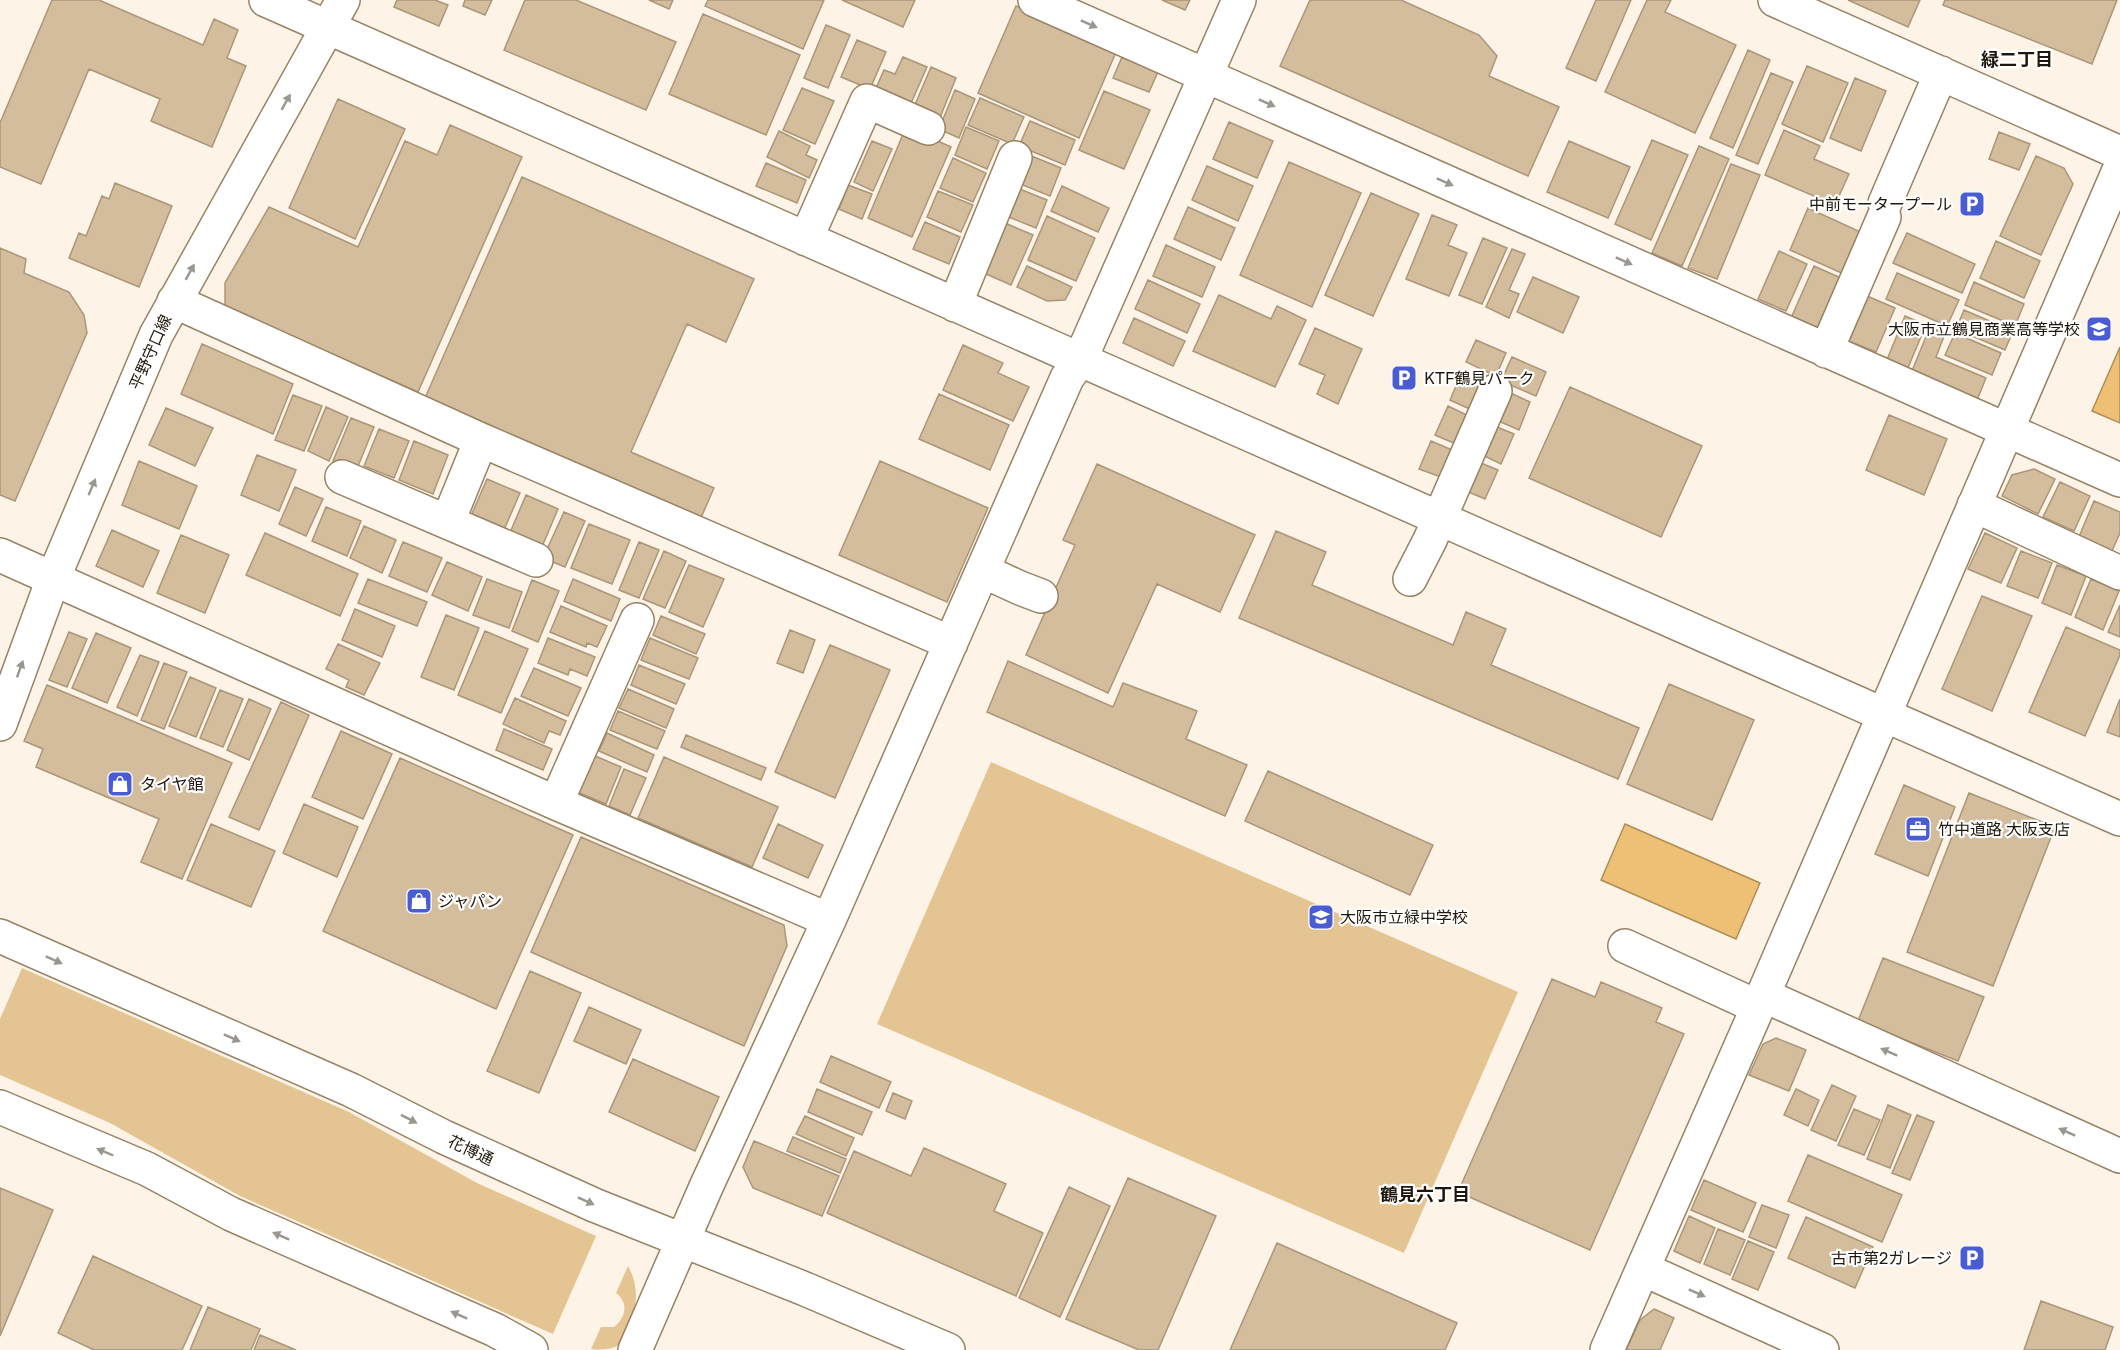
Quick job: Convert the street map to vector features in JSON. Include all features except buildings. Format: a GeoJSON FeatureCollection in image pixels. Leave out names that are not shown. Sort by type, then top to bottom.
{"type":"FeatureCollection","features":[{"type":"Feature","properties":{"kind":"street"},"geometry":{"type":"LineString","coordinates":[[266,0],[336,14],[806,239],[2120,819]]}},
{"type":"Feature","properties":{"kind":"street"},"geometry":{"type":"LineString","coordinates":[[1035,0],[2120,480]]}},
{"type":"Feature","properties":{"kind":"street"},"geometry":{"type":"LineString","coordinates":[[635,1350],[682,1240],[829,920],[1067,378],[1080,360],[1239,0]]}},
{"type":"Feature","properties":{"kind":"street"},"geometry":{"type":"LineString","coordinates":[[1775,0],[2120,153]]}},
{"type":"Feature","properties":{"kind":"street","name":"平野守口線"},"geometry":{"type":"LineString","coordinates":[[0,724],[53,579],[156,335],[336,14]]}},
{"type":"Feature","properties":{"kind":"street"},"geometry":{"type":"LineString","coordinates":[[1826,351],[1941,73]]}},
{"type":"Feature","properties":{"kind":"street"},"geometry":{"type":"LineString","coordinates":[[806,239],[867,101],[928,128]]}},
{"type":"Feature","properties":{"kind":"street"},"geometry":{"type":"LineString","coordinates":[[955,305],[1015,158]]}},
{"type":"Feature","properties":{"kind":"street"},"geometry":{"type":"LineString","coordinates":[[1607,1350],[2120,168]]}},
{"type":"Feature","properties":{"kind":"street"},"geometry":{"type":"LineString","coordinates":[[174,302],[481,440],[951,643]]}},
{"type":"Feature","properties":{"kind":"street"},"geometry":{"type":"LineString","coordinates":[[1410,579],[1430,540],[1438,517],[1495,391]]}},
{"type":"Feature","properties":{"kind":"street"},"geometry":{"type":"LineString","coordinates":[[448,521],[481,440]]}},
{"type":"Feature","properties":{"kind":"street"},"geometry":{"type":"LineString","coordinates":[[342,477],[536,560]]}},
{"type":"Feature","properties":{"kind":"street"},"geometry":{"type":"LineString","coordinates":[[1974,505],[2120,573]]}},
{"type":"Feature","properties":{"kind":"street"},"geometry":{"type":"LineString","coordinates":[[0,555],[556,803],[829,920]]}},
{"type":"Feature","properties":{"kind":"street"},"geometry":{"type":"LineString","coordinates":[[983,571],[1041,596]]}},
{"type":"Feature","properties":{"kind":"street"},"geometry":{"type":"LineString","coordinates":[[556,803],[637,620]]}},
{"type":"Feature","properties":{"kind":"street","name":"花博通"},"geometry":{"type":"LineString","coordinates":[[0,936],[351,1090],[444,1137],[594,1205],[805,1289],[948,1350]]}},
{"type":"Feature","properties":{"kind":"street"},"geometry":{"type":"LineString","coordinates":[[1625,946],[1760,1001],[2120,1156]]}},
{"type":"Feature","properties":{"kind":"street"},"geometry":{"type":"LineString","coordinates":[[0,1107],[147,1169],[231,1214],[491,1340],[531,1350]]}},
{"type":"Feature","properties":{"kind":"street"},"geometry":{"type":"LineString","coordinates":[[1644,1269],[1822,1350]]}},
{"type":"Feature","properties":{"kind":"shaded area"},"geometry":{"type":"Polygon","coordinates":[[[2120,347],[2120,423],[2092,411],[2120,347]]]}},
{"type":"Feature","properties":{"kind":"shaded area"},"geometry":{"type":"Polygon","coordinates":[[[991,762],[1518,992],[1404,1253],[877,1024],[991,762]]]}},
{"type":"Feature","properties":{"kind":"shaded area"},"geometry":{"type":"Polygon","coordinates":[[[1625,824],[1760,883],[1736,939],[1601,880],[1625,824]]]}},
{"type":"Feature","properties":{"kind":"shaded area"},"geometry":{"type":"Polygon","coordinates":[[[22,968],[349,1112],[477,1183],[596,1236],[553,1334],[240,1196],[110,1123],[0,1075],[0,1019],[22,968]]]}},
{"type":"Feature","properties":{"kind":"shaded area"},"geometry":{"type":"Polygon","coordinates":[[[628,1266],[636,1289],[636,1297],[625,1338],[621,1344],[612,1348],[591,1349],[601,1327],[614,1327],[621,1319],[624,1306],[616,1293],[628,1266]]]}},
{"type":"Feature","properties":{"kind":"place","name":"中前モータープール"},"geometry":{"type":"Point","coordinates":[1972,204]}},
{"type":"Feature","properties":{"kind":"place","name":"大阪市立鶴見商業高等学校"},"geometry":{"type":"Point","coordinates":[2099,329]}},
{"type":"Feature","properties":{"kind":"place","name":"KTF鶴見パーク"},"geometry":{"type":"Point","coordinates":[1404,378]}},
{"type":"Feature","properties":{"kind":"place","name":"タイヤ館"},"geometry":{"type":"Point","coordinates":[120,784]}},
{"type":"Feature","properties":{"kind":"place","name":"竹中道路 大阪支店"},"geometry":{"type":"Point","coordinates":[1918,829]}},
{"type":"Feature","properties":{"kind":"place","name":"ジャパン"},"geometry":{"type":"Point","coordinates":[419,901]}},
{"type":"Feature","properties":{"kind":"place","name":"大阪市立緑中学校"},"geometry":{"type":"Point","coordinates":[1321,917]}},
{"type":"Feature","properties":{"kind":"place","name":"古市第2ガレージ"},"geometry":{"type":"Point","coordinates":[1972,1258]}},
{"type":"Feature","properties":{"kind":"district","name":"緑二丁目"},"geometry":{"type":"Point","coordinates":[2017,59]}},
{"type":"Feature","properties":{"kind":"district","name":"鶴見六丁目"},"geometry":{"type":"Point","coordinates":[1425,1194]}}]}
